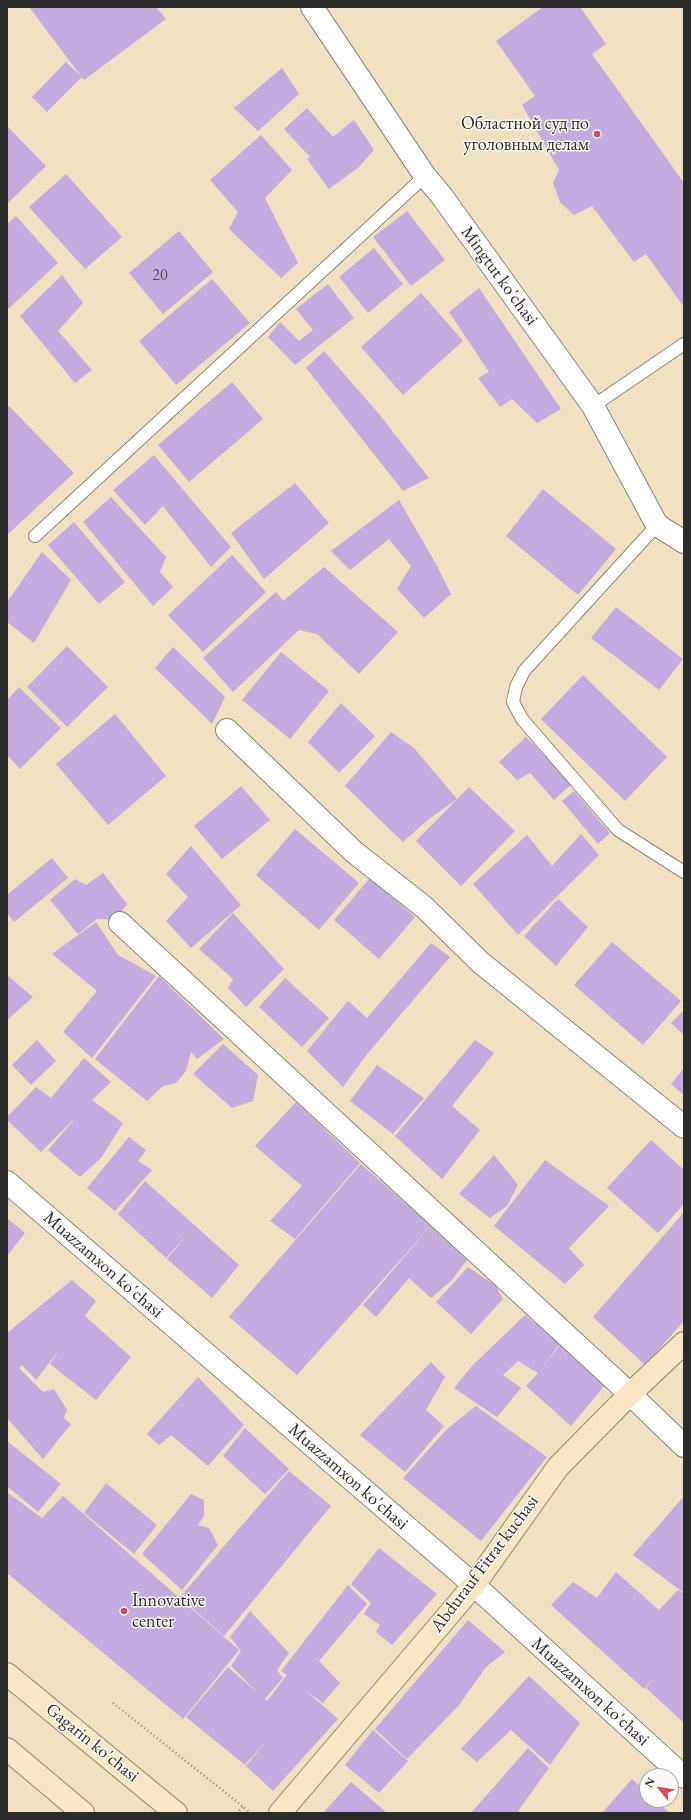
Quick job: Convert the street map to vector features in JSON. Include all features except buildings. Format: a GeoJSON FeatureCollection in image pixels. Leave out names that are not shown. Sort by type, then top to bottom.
{"type":"FeatureCollection","features":[{"type":"Feature","properties":{"kind":"street","name":"Mingtut ko'chasi"},"geometry":{"type":"LineString","coordinates":[[312,7],[425,176],[441,195],[593,406],[657,524],[684,542]]}},
{"type":"Feature","properties":{"kind":"street"},"geometry":{"type":"LineString","coordinates":[[227,730],[354,852],[424,907],[480,962],[684,1127]]}},
{"type":"Feature","properties":{"kind":"street"},"geometry":{"type":"LineString","coordinates":[[120,923],[630,1394],[684,1446]]}},
{"type":"Feature","properties":{"kind":"street","name":"Muazzamxon ko'chasi"},"geometry":{"type":"LineString","coordinates":[[7,1182],[474,1586],[684,1777]]}},
{"type":"Feature","properties":{"kind":"street","name":"Abdurauf Fitrat kuchasi"},"geometry":{"type":"LineString","coordinates":[[280,1813],[474,1586],[558,1467],[630,1394],[684,1343]]}},
{"type":"Feature","properties":{"kind":"street","name":"Gagarin ko'chasi"},"geometry":{"type":"LineString","coordinates":[[7,1674],[176,1813]]}},
{"type":"Feature","properties":{"kind":"street"},"geometry":{"type":"LineString","coordinates":[[7,1749],[83,1813]]}},
{"type":"Feature","properties":{"kind":"lane"},"geometry":{"type":"LineString","coordinates":[[35,536],[425,176]]}},
{"type":"Feature","properties":{"kind":"lane"},"geometry":{"type":"LineString","coordinates":[[593,406],[684,344]]}},
{"type":"Feature","properties":{"kind":"lane"},"geometry":{"type":"LineString","coordinates":[[657,524],[524,671],[516,687],[513,702],[522,719],[618,830],[684,872]]}},
{"type":"Feature","properties":{"kind":"path"},"geometry":{"type":"LineString","coordinates":[[113,1703],[251,1813]]}},
{"type":"Feature","properties":{"kind":"path"},"geometry":{"type":"LineString","coordinates":[[236,1813],[244,1806]]}},
{"type":"Feature","properties":{"kind":"place","name":"Областной суд по уголовным делам"},"geometry":{"type":"Point","coordinates":[597,134]}},
{"type":"Feature","properties":{"kind":"place","name":"Innovative center"},"geometry":{"type":"Point","coordinates":[124,1611]}}]}
